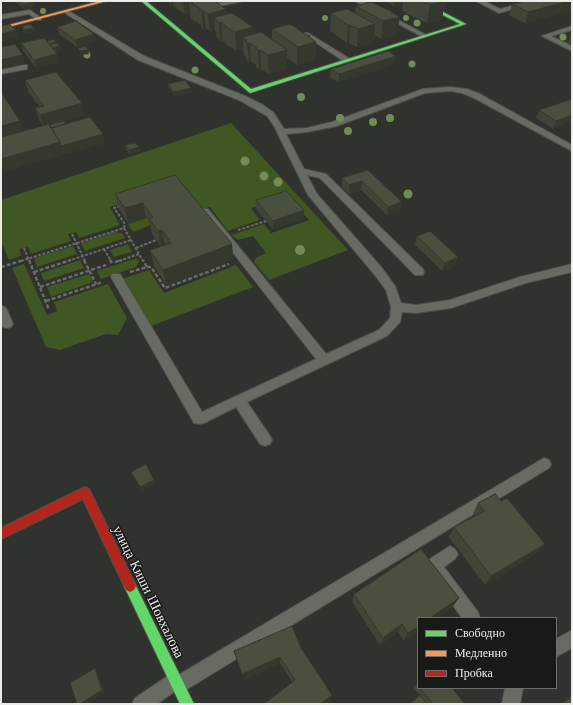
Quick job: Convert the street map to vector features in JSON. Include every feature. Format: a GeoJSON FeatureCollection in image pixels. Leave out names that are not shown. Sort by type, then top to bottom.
{"type":"FeatureCollection","features":[{"type":"Feature","properties":{"kind":"street"},"geometry":{"type":"LineString","coordinates":[[1,28],[68,12],[105,1]]}},
{"type":"Feature","properties":{"kind":"street"},"geometry":{"type":"LineString","coordinates":[[143,1],[250,91],[464,24],[418,1]]}},
{"type":"Feature","properties":{"kind":"street","name":"улица Киши Шовхалова"},"geometry":{"type":"LineString","coordinates":[[1,534],[85,492],[187,704]]}},
{"type":"Feature","properties":{"kind":"lane"},"geometry":{"type":"LineString","coordinates":[[205,1],[215,5],[240,1]]}},
{"type":"Feature","properties":{"kind":"lane"},"geometry":{"type":"LineString","coordinates":[[358,1],[425,36]]}},
{"type":"Feature","properties":{"kind":"lane"},"geometry":{"type":"LineString","coordinates":[[478,1],[499,12],[538,1]]}},
{"type":"Feature","properties":{"kind":"lane"},"geometry":{"type":"LineString","coordinates":[[1,16],[30,12],[39,19]]}},
{"type":"Feature","properties":{"kind":"lane"},"geometry":{"type":"LineString","coordinates":[[68,12],[140,58],[242,98],[270,114],[281,132],[313,195],[378,271],[391,289],[397,307],[396,319],[383,333],[199,419],[116,277]]}},
{"type":"Feature","properties":{"kind":"lane"},"geometry":{"type":"LineString","coordinates":[[572,28],[545,36],[572,49]]}},
{"type":"Feature","properties":{"kind":"lane"},"geometry":{"type":"LineString","coordinates":[[306,34],[348,60]]}},
{"type":"Feature","properties":{"kind":"lane"},"geometry":{"type":"LineString","coordinates":[[1,72],[24,67]]}},
{"type":"Feature","properties":{"kind":"lane"},"geometry":{"type":"LineString","coordinates":[[281,132],[307,130],[334,124],[423,91],[436,88],[464,91],[477,96],[572,148]]}},
{"type":"Feature","properties":{"kind":"lane"},"geometry":{"type":"LineString","coordinates":[[242,98],[250,91]]}},
{"type":"Feature","properties":{"kind":"lane"},"geometry":{"type":"LineString","coordinates":[[299,170],[323,176],[419,272]]}},
{"type":"Feature","properties":{"kind":"lane"},"geometry":{"type":"LineString","coordinates":[[205,211],[325,361]]}},
{"type":"Feature","properties":{"kind":"lane"},"geometry":{"type":"LineString","coordinates":[[397,307],[416,309],[451,304],[524,280],[572,268]]}},
{"type":"Feature","properties":{"kind":"lane"},"geometry":{"type":"LineString","coordinates":[[1,310],[7,324]]}},
{"type":"Feature","properties":{"kind":"lane"},"geometry":{"type":"LineString","coordinates":[[239,401],[265,440]]}},
{"type":"Feature","properties":{"kind":"lane"},"geometry":{"type":"LineString","coordinates":[[142,704],[544,464]]}},
{"type":"Feature","properties":{"kind":"lane"},"geometry":{"type":"LineString","coordinates":[[450,554],[433,565],[471,617]]}},
{"type":"Feature","properties":{"kind":"lane"},"geometry":{"type":"LineString","coordinates":[[557,648],[572,638]]}},
{"type":"Feature","properties":{"kind":"lane"},"geometry":{"type":"LineString","coordinates":[[511,704],[514,689]]}},
{"type":"Feature","properties":{"kind":"path"},"geometry":{"type":"LineString","coordinates":[[122,205],[114,208],[125,224],[124,228],[147,267]]}},
{"type":"Feature","properties":{"kind":"path"},"geometry":{"type":"LineString","coordinates":[[224,235],[266,221]]}},
{"type":"Feature","properties":{"kind":"path"},"geometry":{"type":"LineString","coordinates":[[1,266],[124,228]]}},
{"type":"Feature","properties":{"kind":"path"},"geometry":{"type":"LineString","coordinates":[[72,234],[96,284]]}},
{"type":"Feature","properties":{"kind":"path"},"geometry":{"type":"LineString","coordinates":[[34,272],[131,240]]}},
{"type":"Feature","properties":{"kind":"path"},"geometry":{"type":"LineString","coordinates":[[136,248],[156,240]]}},
{"type":"Feature","properties":{"kind":"path"},"geometry":{"type":"LineString","coordinates":[[24,248],[49,310]]}},
{"type":"Feature","properties":{"kind":"path"},"geometry":{"type":"LineString","coordinates":[[104,249],[112,263]]}},
{"type":"Feature","properties":{"kind":"path"},"geometry":{"type":"LineString","coordinates":[[40,287],[139,254]]}},
{"type":"Feature","properties":{"kind":"path"},"geometry":{"type":"LineString","coordinates":[[46,301],[147,267],[151,267],[165,288],[243,259]]}},
{"type":"Feature","properties":{"kind":"green space"},"geometry":{"type":"Polygon","coordinates":[[[231,123],[348,250],[269,280],[254,262],[256,258],[266,253],[253,236],[238,240],[231,235],[264,224],[271,233],[309,220],[288,197],[251,208],[260,220],[228,231],[210,207],[198,210],[180,186],[110,207],[120,225],[79,238],[76,232],[68,234],[71,241],[31,254],[28,247],[19,249],[21,256],[9,260],[1,241],[1,200],[231,123]]]}},
{"type":"Feature","properties":{"kind":"green space"},"geometry":{"type":"Polygon","coordinates":[[[146,218],[151,225],[133,232],[128,224],[146,218]]]}},
{"type":"Feature","properties":{"kind":"green space"},"geometry":{"type":"Polygon","coordinates":[[[115,232],[122,233],[125,238],[85,251],[81,243],[115,232]]]}},
{"type":"Feature","properties":{"kind":"green space"},"geometry":{"type":"Polygon","coordinates":[[[128,244],[132,252],[114,257],[110,250],[128,244]]]}},
{"type":"Feature","properties":{"kind":"green space"},"geometry":{"type":"Polygon","coordinates":[[[73,246],[77,254],[37,267],[34,258],[73,246]]]}},
{"type":"Feature","properties":{"kind":"green space"},"geometry":{"type":"Polygon","coordinates":[[[137,258],[139,262],[136,267],[101,279],[97,271],[137,258]]]}},
{"type":"Feature","properties":{"kind":"green space"},"geometry":{"type":"Polygon","coordinates":[[[80,260],[84,268],[44,281],[41,273],[80,260]]]}},
{"type":"Feature","properties":{"kind":"green space"},"geometry":{"type":"Polygon","coordinates":[[[24,264],[47,315],[57,311],[54,302],[108,284],[127,318],[118,335],[106,334],[60,350],[46,347],[12,268],[24,264]]]}},
{"type":"Feature","properties":{"kind":"green space"},"geometry":{"type":"Polygon","coordinates":[[[236,265],[253,287],[151,326],[122,279],[149,270],[164,293],[236,265]]]}},
{"type":"Feature","properties":{"kind":"green space"},"geometry":{"type":"Polygon","coordinates":[[[89,274],[93,282],[51,297],[47,287],[89,274]]]}},
{"type":"Feature","properties":{"kind":"building"},"geometry":{"type":"Polygon","coordinates":[[[190,1],[214,1],[226,9],[208,14],[199,9],[201,9],[190,1]]]}},
{"type":"Feature","properties":{"kind":"building"},"geometry":{"type":"Polygon","coordinates":[[[420,1],[445,1],[430,5],[420,1]]]}},
{"type":"Feature","properties":{"kind":"building"},"geometry":{"type":"Polygon","coordinates":[[[525,1],[569,1],[528,12],[512,4],[525,1]]]}},
{"type":"Feature","properties":{"kind":"building"},"geometry":{"type":"Polygon","coordinates":[[[19,2],[35,2],[23,5],[19,2]]]}},
{"type":"Feature","properties":{"kind":"building"},"geometry":{"type":"Polygon","coordinates":[[[371,2],[393,12],[391,12],[400,17],[383,21],[356,6],[371,2]]]}},
{"type":"Feature","properties":{"kind":"building"},"geometry":{"type":"Polygon","coordinates":[[[347,9],[375,24],[358,29],[348,25],[331,13],[347,9]]]}},
{"type":"Feature","properties":{"kind":"building"},"geometry":{"type":"Polygon","coordinates":[[[232,13],[253,27],[235,32],[225,27],[227,27],[221,22],[219,23],[214,17],[232,13]]]}},
{"type":"Feature","properties":{"kind":"building"},"geometry":{"type":"Polygon","coordinates":[[[76,21],[94,34],[75,40],[57,27],[76,21]]]}},
{"type":"Feature","properties":{"kind":"building"},"geometry":{"type":"Polygon","coordinates":[[[9,24],[16,30],[1,34],[1,26],[9,24]]]}},
{"type":"Feature","properties":{"kind":"building"},"geometry":{"type":"Polygon","coordinates":[[[30,24],[34,28],[25,30],[22,26],[30,24]]]}},
{"type":"Feature","properties":{"kind":"building"},"geometry":{"type":"Polygon","coordinates":[[[290,24],[310,36],[308,36],[316,42],[298,47],[272,29],[290,24]]]}},
{"type":"Feature","properties":{"kind":"building"},"geometry":{"type":"Polygon","coordinates":[[[261,32],[287,50],[268,55],[260,50],[258,51],[255,48],[257,48],[245,41],[247,40],[243,37],[261,32]]]}},
{"type":"Feature","properties":{"kind":"building"},"geometry":{"type":"Polygon","coordinates":[[[44,38],[57,54],[34,60],[21,43],[44,38]]]}},
{"type":"Feature","properties":{"kind":"building"},"geometry":{"type":"Polygon","coordinates":[[[54,39],[56,42],[49,44],[47,41],[54,39]]]}},
{"type":"Feature","properties":{"kind":"building"},"geometry":{"type":"Polygon","coordinates":[[[57,43],[60,46],[53,48],[50,44],[57,43]]]}},
{"type":"Feature","properties":{"kind":"building"},"geometry":{"type":"Polygon","coordinates":[[[15,44],[23,55],[1,60],[1,47],[15,44]]]}},
{"type":"Feature","properties":{"kind":"building"},"geometry":{"type":"Polygon","coordinates":[[[86,46],[88,50],[80,51],[78,48],[86,46]]]}},
{"type":"Feature","properties":{"kind":"building"},"geometry":{"type":"Polygon","coordinates":[[[388,51],[396,56],[339,74],[331,69],[388,51]]]}},
{"type":"Feature","properties":{"kind":"building"},"geometry":{"type":"Polygon","coordinates":[[[56,72],[82,103],[40,115],[35,108],[44,106],[25,80],[56,72]]]}},
{"type":"Feature","properties":{"kind":"building"},"geometry":{"type":"Polygon","coordinates":[[[185,80],[191,88],[174,92],[168,84],[185,80]]]}},
{"type":"Feature","properties":{"kind":"building"},"geometry":{"type":"Polygon","coordinates":[[[1,92],[20,121],[1,126],[1,92]]]}},
{"type":"Feature","properties":{"kind":"building"},"geometry":{"type":"Polygon","coordinates":[[[572,99],[572,115],[556,121],[539,110],[572,99]]]}},
{"type":"Feature","properties":{"kind":"building"},"geometry":{"type":"Polygon","coordinates":[[[90,117],[103,134],[61,146],[51,128],[90,117]]]}},
{"type":"Feature","properties":{"kind":"building"},"geometry":{"type":"Polygon","coordinates":[[[64,121],[66,124],[51,128],[49,125],[64,121]]]}},
{"type":"Feature","properties":{"kind":"building"},"geometry":{"type":"Polygon","coordinates":[[[49,124],[60,142],[1,159],[1,137],[49,124]]]}},
{"type":"Feature","properties":{"kind":"building"},"geometry":{"type":"Polygon","coordinates":[[[135,143],[139,147],[129,150],[125,145],[135,143]]]}},
{"type":"Feature","properties":{"kind":"building"},"geometry":{"type":"Polygon","coordinates":[[[368,170],[402,202],[388,207],[362,181],[349,185],[342,178],[368,170]]]}},
{"type":"Feature","properties":{"kind":"building"},"geometry":{"type":"Polygon","coordinates":[[[175,175],[232,244],[163,270],[150,250],[171,243],[162,230],[158,231],[149,219],[153,217],[143,203],[125,208],[115,194],[175,175]]]}},
{"type":"Feature","properties":{"kind":"building"},"geometry":{"type":"Polygon","coordinates":[[[286,191],[304,210],[273,221],[256,200],[286,191]]]}},
{"type":"Feature","properties":{"kind":"building"},"geometry":{"type":"Polygon","coordinates":[[[430,231],[458,257],[445,263],[417,236],[430,231]]]}},
{"type":"Feature","properties":{"kind":"building"},"geometry":{"type":"Polygon","coordinates":[[[146,464],[154,480],[140,487],[131,472],[146,464]]]}},
{"type":"Feature","properties":{"kind":"building"},"geometry":{"type":"Polygon","coordinates":[[[495,494],[501,501],[507,498],[545,544],[491,576],[454,527],[485,511],[478,503],[495,494]]]}},
{"type":"Feature","properties":{"kind":"building"},"geometry":{"type":"Polygon","coordinates":[[[421,549],[459,598],[431,617],[417,617],[417,628],[408,633],[402,624],[383,638],[354,594],[421,549]]]}},
{"type":"Feature","properties":{"kind":"building"},"geometry":{"type":"Polygon","coordinates":[[[292,626],[301,648],[332,695],[320,704],[264,704],[295,680],[280,657],[242,674],[234,651],[292,626]]]}},
{"type":"Feature","properties":{"kind":"building"},"geometry":{"type":"Polygon","coordinates":[[[95,668],[102,690],[80,704],[77,704],[70,683],[95,668]]]}},
{"type":"Feature","properties":{"kind":"building"},"geometry":{"type":"Polygon","coordinates":[[[421,689],[453,689],[465,704],[433,704],[421,689]]]}},
{"type":"Feature","properties":{"kind":"building"},"geometry":{"type":"Polygon","coordinates":[[[420,695],[427,704],[410,704],[420,695]]]}},
{"type":"Feature","properties":{"kind":"building"},"geometry":{"type":"Polygon","coordinates":[[[572,697],[572,704],[562,704],[572,697]]]}},
{"type":"Feature","properties":{"kind":"traffic: fast"},"geometry":{"type":"LineString","coordinates":[[143,1],[250,91],[464,24],[418,1]]}},
{"type":"Feature","properties":{"kind":"traffic: fast"},"geometry":{"type":"LineString","coordinates":[[130,586],[187,704]]}},
{"type":"Feature","properties":{"kind":"traffic: slow"},"geometry":{"type":"LineString","coordinates":[[1,28],[105,1]]}},
{"type":"Feature","properties":{"kind":"traffic: jam"},"geometry":{"type":"LineString","coordinates":[[1,534],[85,492],[130,586]]}}]}
